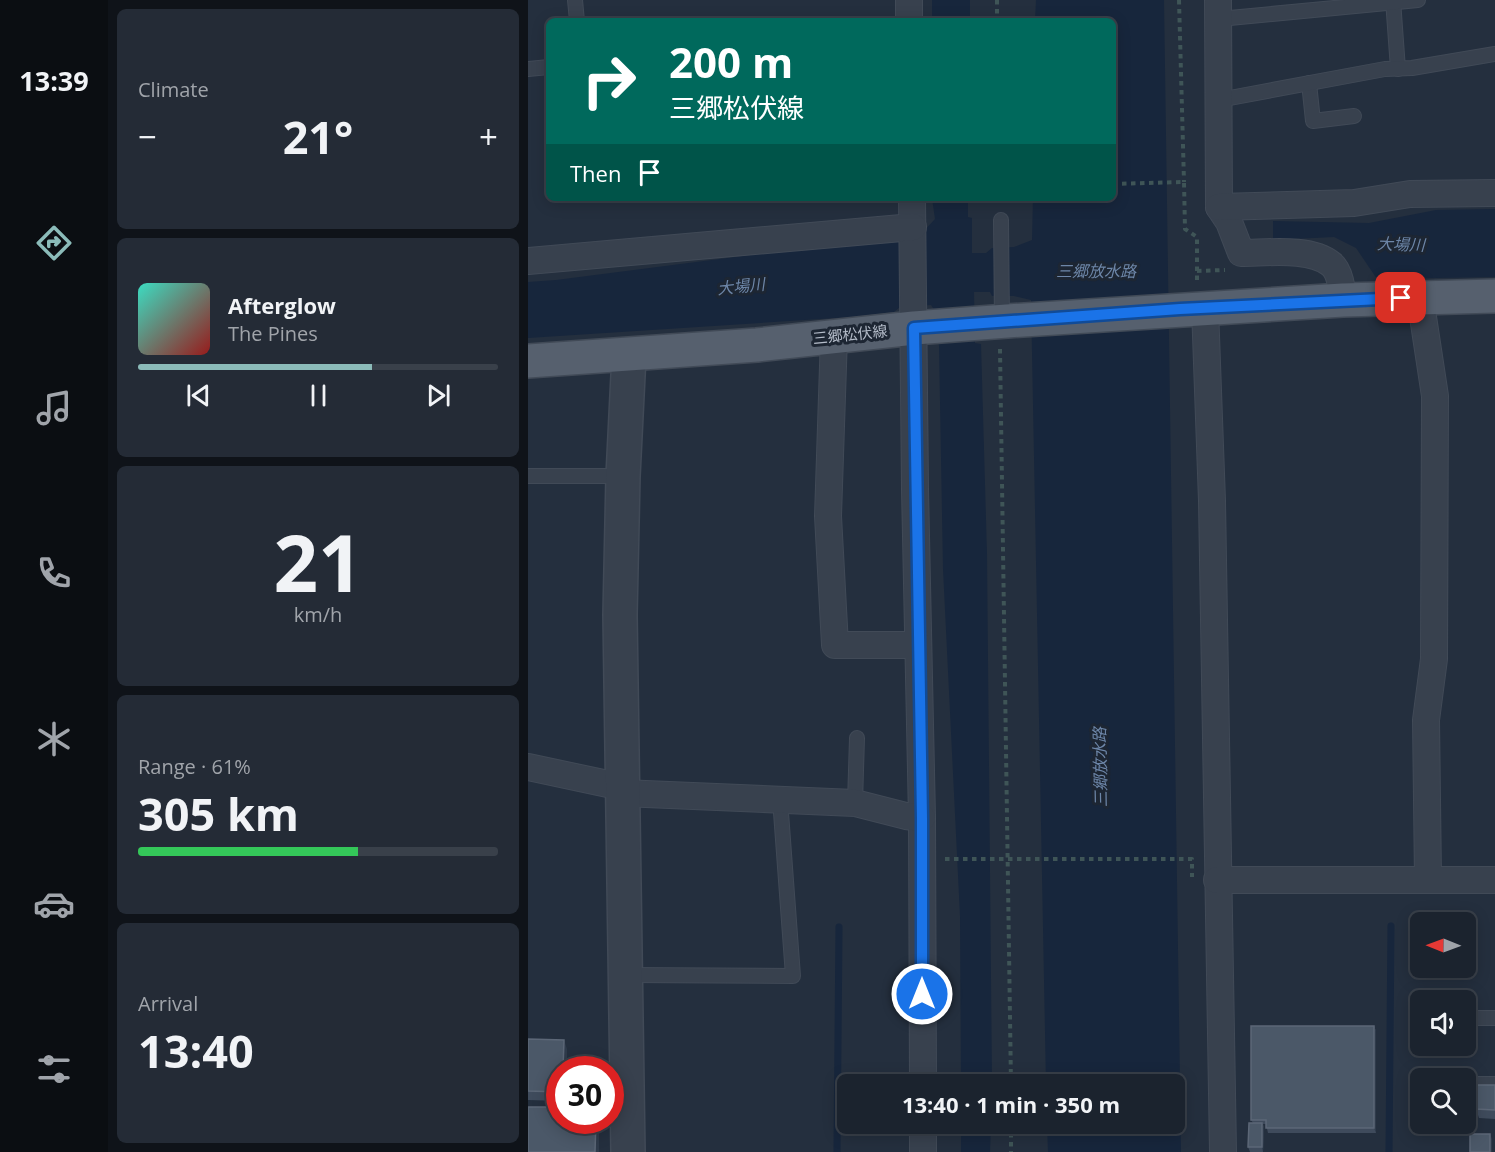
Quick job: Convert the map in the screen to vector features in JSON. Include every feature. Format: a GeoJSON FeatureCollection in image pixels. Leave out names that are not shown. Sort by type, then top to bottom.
{"type":"FeatureCollection","features":[{"type":"Feature","properties":{"kind":"main road","name":"三郷松伏線"},"geometry":{"type":"LineString","coordinates":[[528,361],[757,345],[834,336],[919,322],[1343,300],[1495,296]]}},
{"type":"Feature","properties":{"kind":"street"},"geometry":{"type":"LineString","coordinates":[[909,0],[909,18]]}},
{"type":"Feature","properties":{"kind":"street"},"geometry":{"type":"LineString","coordinates":[[1219,10],[1219,207],[1229,222],[1241,253],[1303,253],[1319,258],[1333,265],[1342,287],[1343,300]]}},
{"type":"Feature","properties":{"kind":"street"},"geometry":{"type":"LineString","coordinates":[[1219,207],[1354,203],[1410,194],[1495,193]]}},
{"type":"Feature","properties":{"kind":"street"},"geometry":{"type":"LineString","coordinates":[[912,201],[919,322],[918,645],[922,818],[923,1074]]}},
{"type":"Feature","properties":{"kind":"street"},"geometry":{"type":"LineString","coordinates":[[528,261],[913,230]]}},
{"type":"Feature","properties":{"kind":"street"},"geometry":{"type":"LineString","coordinates":[[1420,297],[1435,396],[1434,659],[1426,720],[1428,879]]}},
{"type":"Feature","properties":{"kind":"street"},"geometry":{"type":"LineString","coordinates":[[1194,309],[1212,501],[1222,1152]]}},
{"type":"Feature","properties":{"kind":"street"},"geometry":{"type":"LineString","coordinates":[[834,336],[828,516],[835,645],[918,645]]}},
{"type":"Feature","properties":{"kind":"street"},"geometry":{"type":"LineString","coordinates":[[628,1152],[620,615],[623,476],[629,355]]}},
{"type":"Feature","properties":{"kind":"street"},"geometry":{"type":"LineString","coordinates":[[528,767],[622,790],[855,803],[922,818]]}},
{"type":"Feature","properties":{"kind":"street"},"geometry":{"type":"LineString","coordinates":[[1217,880],[1495,879]]}},
{"type":"Feature","properties":{"kind":"street"},"geometry":{"type":"LineString","coordinates":[[923,1134],[923,1152]]}},
{"type":"Feature","properties":{"kind":"lane"},"geometry":{"type":"LineString","coordinates":[[575,0],[577,18]]}},
{"type":"Feature","properties":{"kind":"lane"},"geometry":{"type":"LineString","coordinates":[[1219,10],[1418,0]]}},
{"type":"Feature","properties":{"kind":"lane"},"geometry":{"type":"LineString","coordinates":[[1394,2],[1398,69]]}},
{"type":"Feature","properties":{"kind":"lane"},"geometry":{"type":"LineString","coordinates":[[1219,100],[1385,69],[1495,54]]}},
{"type":"Feature","properties":{"kind":"lane"},"geometry":{"type":"LineString","coordinates":[[528,69],[546,67]]}},
{"type":"Feature","properties":{"kind":"lane"},"geometry":{"type":"LineString","coordinates":[[1309,83],[1313,121],[1354,116]]}},
{"type":"Feature","properties":{"kind":"lane"},"geometry":{"type":"LineString","coordinates":[[998,317],[1001,220]]}},
{"type":"Feature","properties":{"kind":"lane"},"geometry":{"type":"LineString","coordinates":[[528,476],[623,476]]}},
{"type":"Feature","properties":{"kind":"lane"},"geometry":{"type":"LineString","coordinates":[[855,803],[857,738]]}},
{"type":"Feature","properties":{"kind":"lane"},"geometry":{"type":"LineString","coordinates":[[625,975],[793,976],[780,799]]}},
{"type":"Feature","properties":{"kind":"lane"},"geometry":{"type":"LineString","coordinates":[[1476,1018],[1495,1018]]}},
{"type":"Feature","properties":{"kind":"lane"},"geometry":{"type":"LineString","coordinates":[[1476,1084],[1495,1084]]}},
{"type":"Feature","properties":{"kind":"path"},"geometry":{"type":"LineString","coordinates":[[997,0],[997,18]]}},
{"type":"Feature","properties":{"kind":"path"},"geometry":{"type":"LineString","coordinates":[[1179,0],[1185,229],[1197,237],[1194,309]]}},
{"type":"Feature","properties":{"kind":"path"},"geometry":{"type":"LineString","coordinates":[[1116,184],[1184,182]]}},
{"type":"Feature","properties":{"kind":"path"},"geometry":{"type":"LineString","coordinates":[[1197,271],[1230,270]]}},
{"type":"Feature","properties":{"kind":"path"},"geometry":{"type":"LineString","coordinates":[[998,317],[1011,1074]]}},
{"type":"Feature","properties":{"kind":"path"},"geometry":{"type":"LineString","coordinates":[[935,860],[1192,859]]}},
{"type":"Feature","properties":{"kind":"path"},"geometry":{"type":"LineString","coordinates":[[1011,1134],[1011,1152]]}},
{"type":"Feature","properties":{"kind":"water"},"geometry":{"type":"Polygon","coordinates":[[[932,0],[970,0],[970,18],[932,18],[932,0]]]}},
{"type":"Feature","properties":{"kind":"water","name":"三郷放水路"},"geometry":{"type":"Polygon","coordinates":[[[1036,0],[1164,0],[1180,1074],[1046,1074],[1031,300],[1014,296],[992,296],[990,292],[974,292],[975,343],[981,344],[987,554],[992,1074],[961,1074],[960,916],[943,569],[939,346],[935,311],[931,305],[900,307],[894,312],[851,317],[528,338],[528,282],[922,233],[935,219],[932,201],[968,201],[968,217],[972,218],[972,253],[986,253],[992,248],[1014,247],[1032,240],[1033,201],[1116,201],[1116,18],[1035,18],[1036,0]]]}},
{"type":"Feature","properties":{"kind":"water","name":"大場川"},"geometry":{"type":"Polygon","coordinates":[[[1495,209],[1495,277],[1377,279],[1356,248],[1334,237],[1273,240],[1273,221],[1369,223],[1436,210],[1495,209]]]}},
{"type":"Feature","properties":{"kind":"water"},"geometry":{"type":"Polygon","coordinates":[[[961,1134],[991,1134],[990,1152],[961,1152],[961,1134]]]}},
{"type":"Feature","properties":{"kind":"water","name":"三郷放水路"},"geometry":{"type":"Polygon","coordinates":[[[1047,1134],[1181,1134],[1181,1152],[1048,1152],[1047,1134]]]}},
{"type":"Feature","properties":{"kind":"building"},"geometry":{"type":"Polygon","coordinates":[[[1251,1026],[1374,1026],[1374,1128],[1266,1128],[1266,1120],[1251,1120],[1251,1026]]]}},
{"type":"Feature","properties":{"kind":"building"},"geometry":{"type":"Polygon","coordinates":[[[528,1039],[564,1040],[563,1056],[546,1056],[546,1092],[528,1091],[528,1039]]]}},
{"type":"Feature","properties":{"kind":"building"},"geometry":{"type":"Polygon","coordinates":[[[1476,1085],[1495,1085],[1495,1110],[1476,1109],[1476,1085]]]}},
{"type":"Feature","properties":{"kind":"building"},"geometry":{"type":"Polygon","coordinates":[[[528,1107],[546,1107],[546,1134],[596,1134],[595,1152],[528,1152],[528,1107]]]}},
{"type":"Feature","properties":{"kind":"building"},"geometry":{"type":"Polygon","coordinates":[[[1249,1123],[1262,1123],[1262,1147],[1248,1147],[1249,1123]]]}},
{"type":"Feature","properties":{"kind":"building"},"geometry":{"type":"Polygon","coordinates":[[[1470,1134],[1490,1134],[1490,1152],[1470,1152],[1470,1134]]]}},
{"type":"Feature","properties":{"kind":"waterway"},"geometry":{"type":"LineString","coordinates":[[1389,1152],[1391,926]]}},
{"type":"Feature","properties":{"kind":"waterway"},"geometry":{"type":"LineString","coordinates":[[837,1152],[839,927]]}},
{"type":"Feature","properties":{"kind":"route"},"geometry":{"type":"LineString","coordinates":[[922,994],[922,818],[914,328],[1180,309],[1401,298]]}}]}
